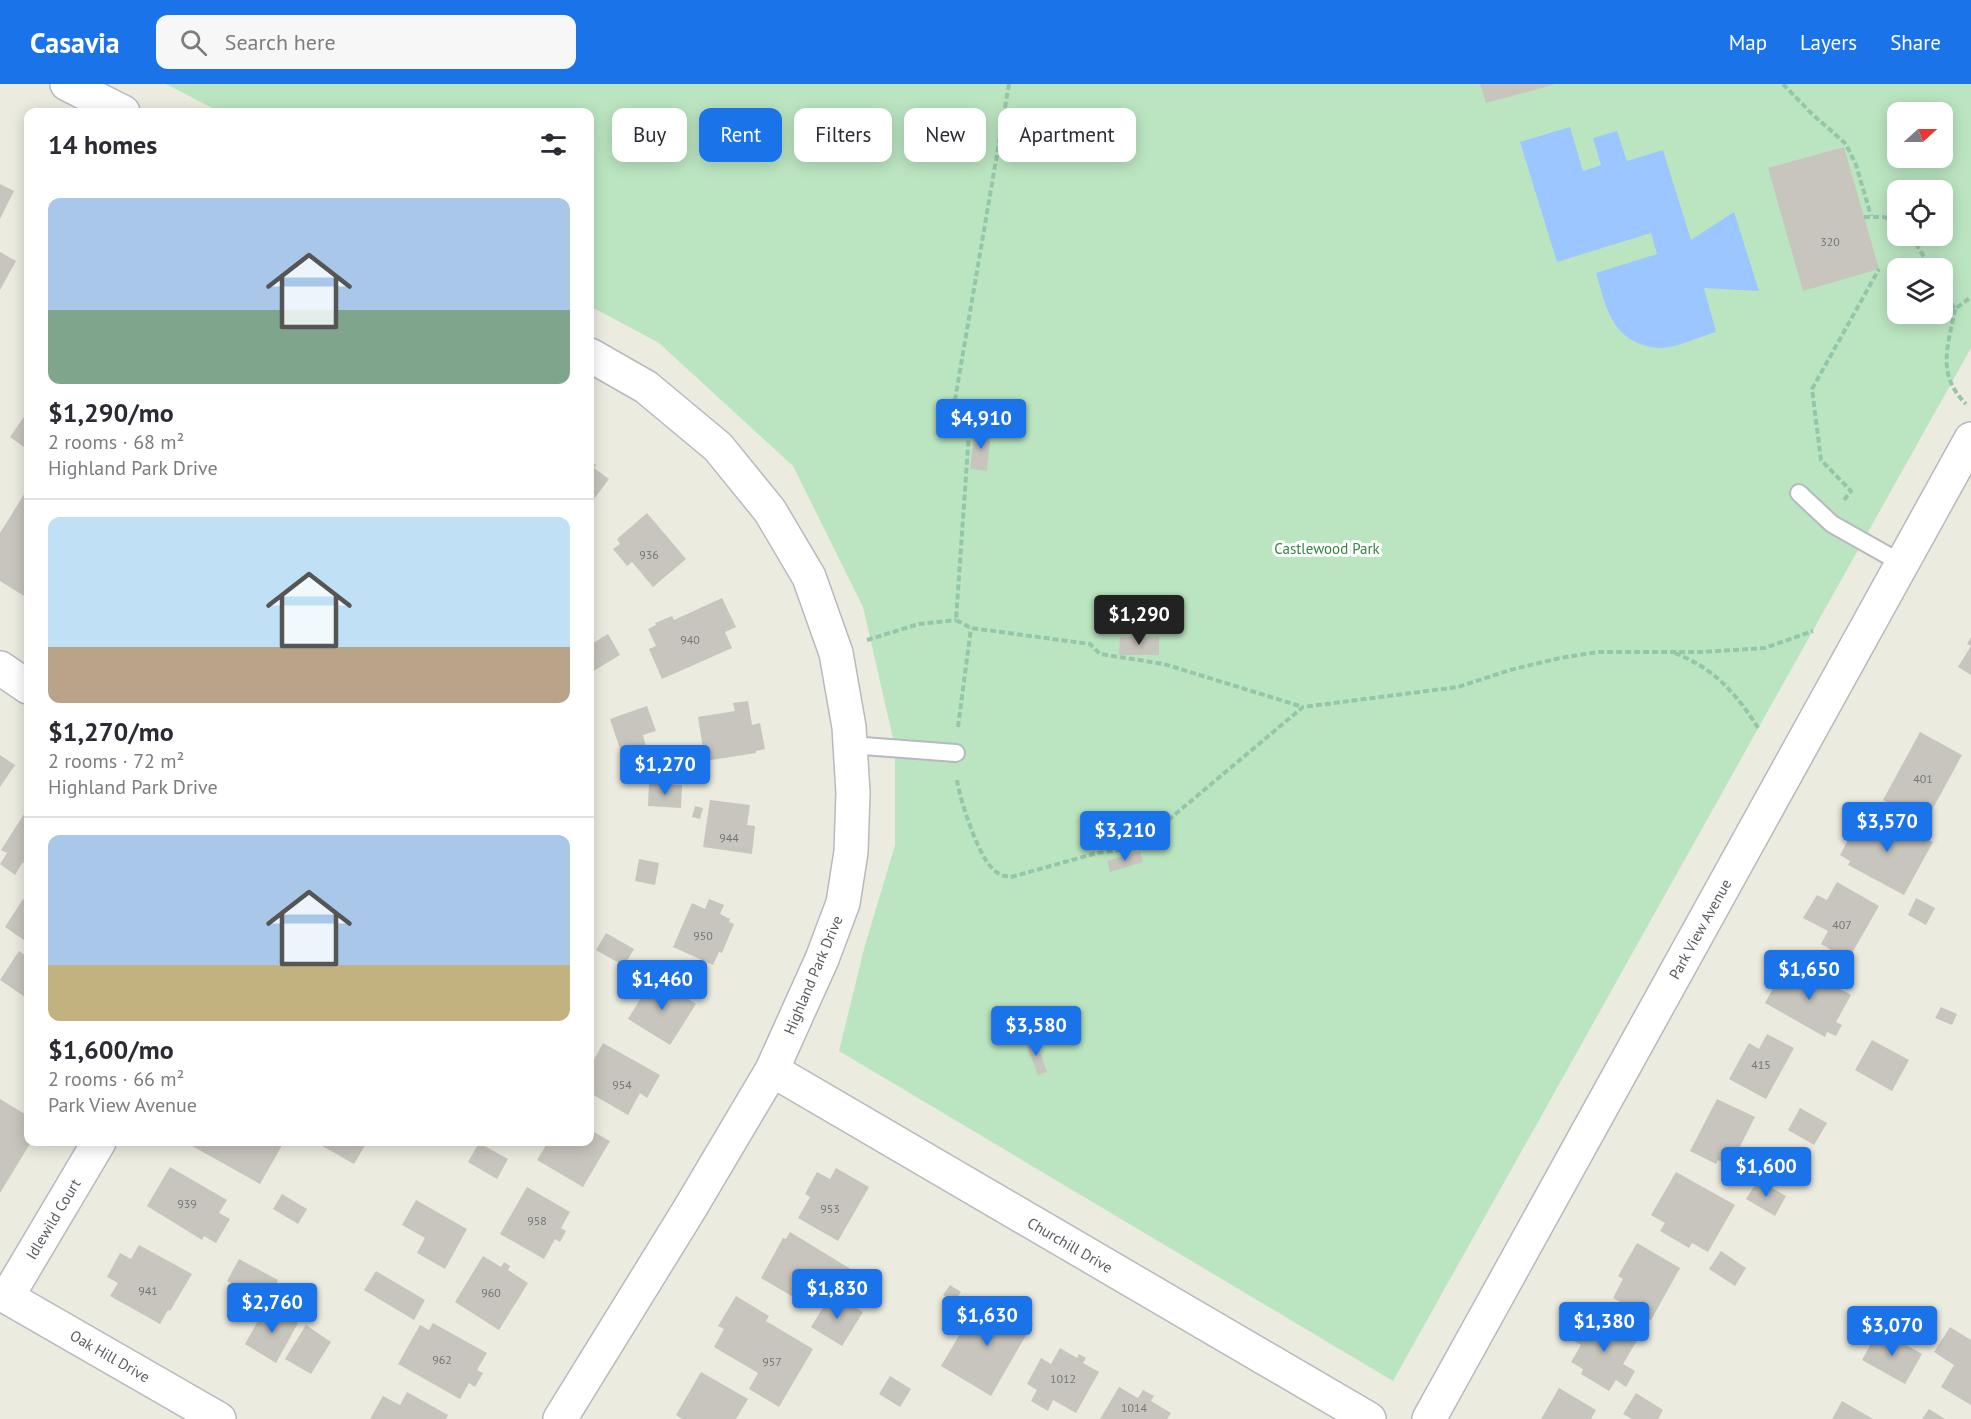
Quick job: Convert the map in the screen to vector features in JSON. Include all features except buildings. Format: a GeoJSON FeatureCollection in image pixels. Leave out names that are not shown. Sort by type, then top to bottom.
{"type":"FeatureCollection","features":[{"type":"Feature","properties":{"kind":"street"},"geometry":{"type":"LineString","coordinates":[[67,84],[115,108]]}},
{"type":"Feature","properties":{"kind":"street","name":"Highland Park Drive"},"geometry":{"type":"LineString","coordinates":[[560,1419],[772,1070],[822,959],[843,903],[851,852],[853,793],[847,716],[832,642],[809,577],[770,511],[718,447],[646,387],[594,357]]}},
{"type":"Feature","properties":{"kind":"street","name":"Park View Avenue"},"geometry":{"type":"LineString","coordinates":[[1429,1419],[1971,440]]}},
{"type":"Feature","properties":{"kind":"street"},"geometry":{"type":"LineString","coordinates":[[0,668],[24,684]]}},
{"type":"Feature","properties":{"kind":"street","name":"Churchill Drive"},"geometry":{"type":"LineString","coordinates":[[772,1070],[1369,1419]]}},
{"type":"Feature","properties":{"kind":"street","name":"Idlewild Court"},"geometry":{"type":"LineString","coordinates":[[3,1295],[96,1146]]}},
{"type":"Feature","properties":{"kind":"street","name":"Oak Hill Drive"},"geometry":{"type":"LineString","coordinates":[[3,1295],[219,1419]]}},
{"type":"Feature","properties":{"kind":"lane"},"geometry":{"type":"LineString","coordinates":[[1798,493],[1832,524],[1903,564]]}},
{"type":"Feature","properties":{"kind":"lane"},"geometry":{"type":"LineString","coordinates":[[850,746],[956,753]]}},
{"type":"Feature","properties":{"kind":"path"},"geometry":{"type":"LineString","coordinates":[[956,620],[969,432],[950,429],[1009,84]]}},
{"type":"Feature","properties":{"kind":"path"},"geometry":{"type":"LineString","coordinates":[[1783,84],[1846,144],[1856,165],[1871,216]]}},
{"type":"Feature","properties":{"kind":"path"},"geometry":{"type":"LineString","coordinates":[[1864,217],[1887,218]]}},
{"type":"Feature","properties":{"kind":"path"},"geometry":{"type":"LineString","coordinates":[[1827,519],[1851,491],[1821,460],[1812,389],[1879,269]]}},
{"type":"Feature","properties":{"kind":"path"},"geometry":{"type":"LineString","coordinates":[[1955,309],[1971,297]]}},
{"type":"Feature","properties":{"kind":"path"},"geometry":{"type":"LineString","coordinates":[[1953,306],[1955,309],[1947,354],[1947,372],[1954,392],[1971,408]]}},
{"type":"Feature","properties":{"kind":"path"},"geometry":{"type":"LineString","coordinates":[[865,640],[919,624],[956,620],[971,628],[1090,644],[1100,654],[1164,663],[1303,707],[1458,687],[1509,670],[1598,652],[1702,652],[1765,648],[1813,631]]}},
{"type":"Feature","properties":{"kind":"path"},"geometry":{"type":"LineString","coordinates":[[971,628],[956,753],[957,783],[979,846],[990,867],[1001,876],[1011,877],[1097,852],[1135,848],[1303,707]]}},
{"type":"Feature","properties":{"kind":"path"},"geometry":{"type":"LineString","coordinates":[[1672,651],[1702,666],[1721,682],[1745,707],[1758,728]]}},
{"type":"Feature","properties":{"kind":"green space","name":"Castlewood Park"},"geometry":{"type":"Polygon","coordinates":[[[166,84],[1971,84],[1971,348],[1393,1381],[839,1051],[864,949],[895,845],[895,747],[863,607],[793,466],[659,343],[594,308],[594,108],[212,108],[166,84]]]}},
{"type":"Feature","properties":{"kind":"water"},"geometry":{"type":"Polygon","coordinates":[[[1570,127],[1583,171],[1601,165],[1593,138],[1617,131],[1627,161],[1663,150],[1691,240],[1734,212],[1759,291],[1704,288],[1716,332],[1675,346],[1657,348],[1630,339],[1615,324],[1606,305],[1596,273],[1657,254],[1651,233],[1557,262],[1520,142],[1570,127]]]}}]}
